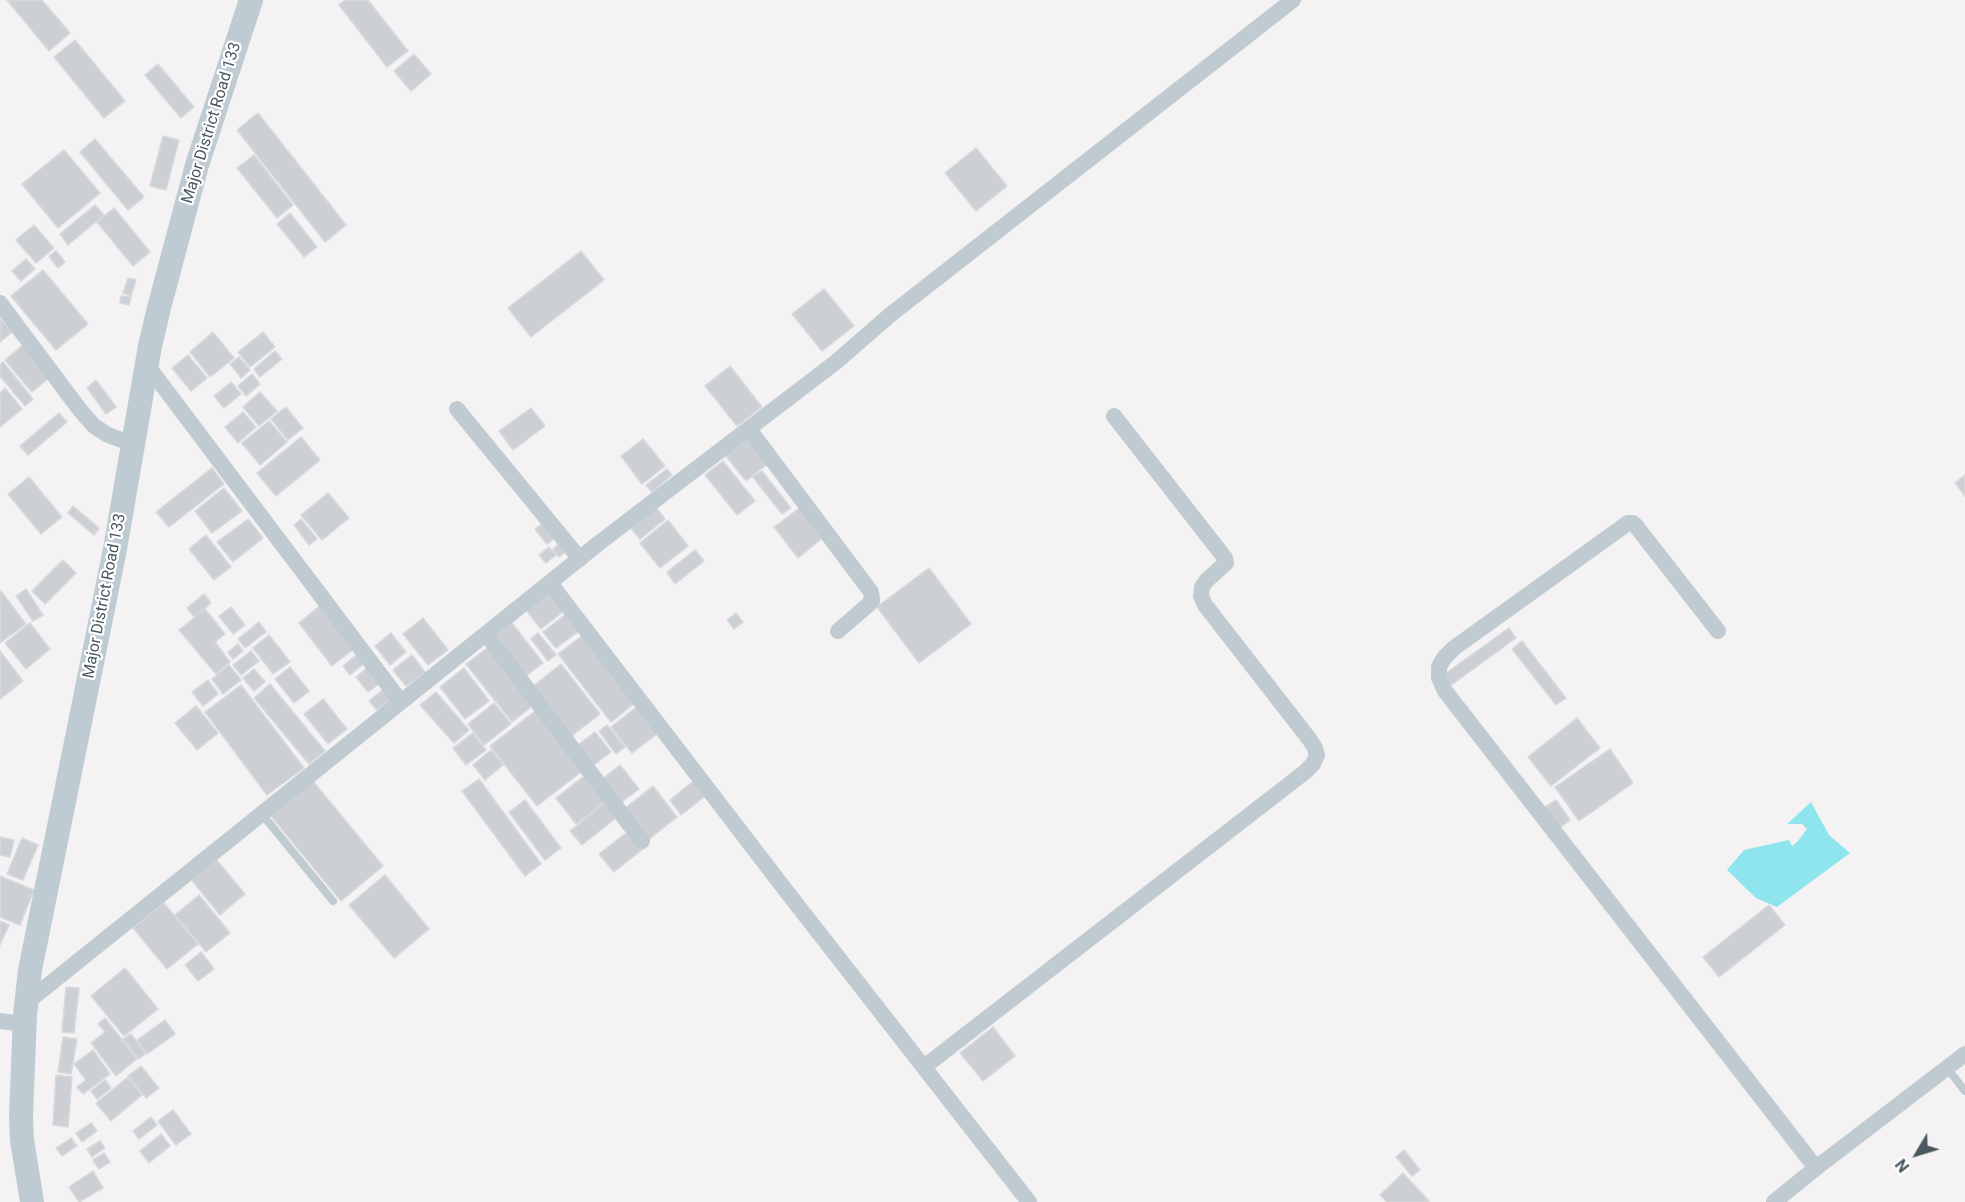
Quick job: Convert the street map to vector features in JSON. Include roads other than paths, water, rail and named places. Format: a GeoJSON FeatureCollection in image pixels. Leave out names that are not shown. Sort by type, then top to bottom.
{"type":"FeatureCollection","features":[{"type":"Feature","properties":{"kind":"main road","name":"Major District Road 133"},"geometry":{"type":"LineString","coordinates":[[32,1202],[22,1140],[21,1117],[30,970],[115,549],[159,308],[198,165],[251,0]]}},
{"type":"Feature","properties":{"kind":"street"},"geometry":{"type":"LineString","coordinates":[[0,1021],[26,1014],[261,813],[580,559],[836,362],[890,315],[1293,0]]}},
{"type":"Feature","properties":{"kind":"street"},"geometry":{"type":"LineString","coordinates":[[0,303],[94,426],[108,435],[133,444]]}},
{"type":"Feature","properties":{"kind":"street"},"geometry":{"type":"LineString","coordinates":[[147,365],[400,702]]}},
{"type":"Feature","properties":{"kind":"street"},"geometry":{"type":"LineString","coordinates":[[457,409],[580,559]]}},
{"type":"Feature","properties":{"kind":"street"},"geometry":{"type":"LineString","coordinates":[[924,1067],[1305,772],[1313,764],[1317,755],[1310,740],[1205,605],[1201,596],[1202,587],[1226,563],[1225,558],[1114,416]]}},
{"type":"Feature","properties":{"kind":"street"},"geometry":{"type":"LineString","coordinates":[[749,429],[871,592],[872,601],[838,631]]}},
{"type":"Feature","properties":{"kind":"street"},"geometry":{"type":"LineString","coordinates":[[1718,631],[1636,526],[1628,523],[1454,648],[1439,667],[1439,678],[1453,700],[1815,1168]]}},
{"type":"Feature","properties":{"kind":"street"},"geometry":{"type":"LineString","coordinates":[[550,583],[1029,1202]]}},
{"type":"Feature","properties":{"kind":"street"},"geometry":{"type":"LineString","coordinates":[[486,634],[642,841]]}},
{"type":"Feature","properties":{"kind":"street"},"geometry":{"type":"LineString","coordinates":[[1774,1202],[1965,1054]]}},
{"type":"Feature","properties":{"kind":"lane"},"geometry":{"type":"LineString","coordinates":[[261,813],[333,902]]}},
{"type":"Feature","properties":{"kind":"lane"},"geometry":{"type":"LineString","coordinates":[[1947,1068],[1965,1091]]}},
{"type":"Feature","properties":{"kind":"water"},"geometry":{"type":"Polygon","coordinates":[[[1811,802],[1829,835],[1850,853],[1777,907],[1756,898],[1727,870],[1744,850],[1789,840],[1792,846],[1797,842],[1807,829],[1802,824],[1787,824],[1811,802]]]}}]}
